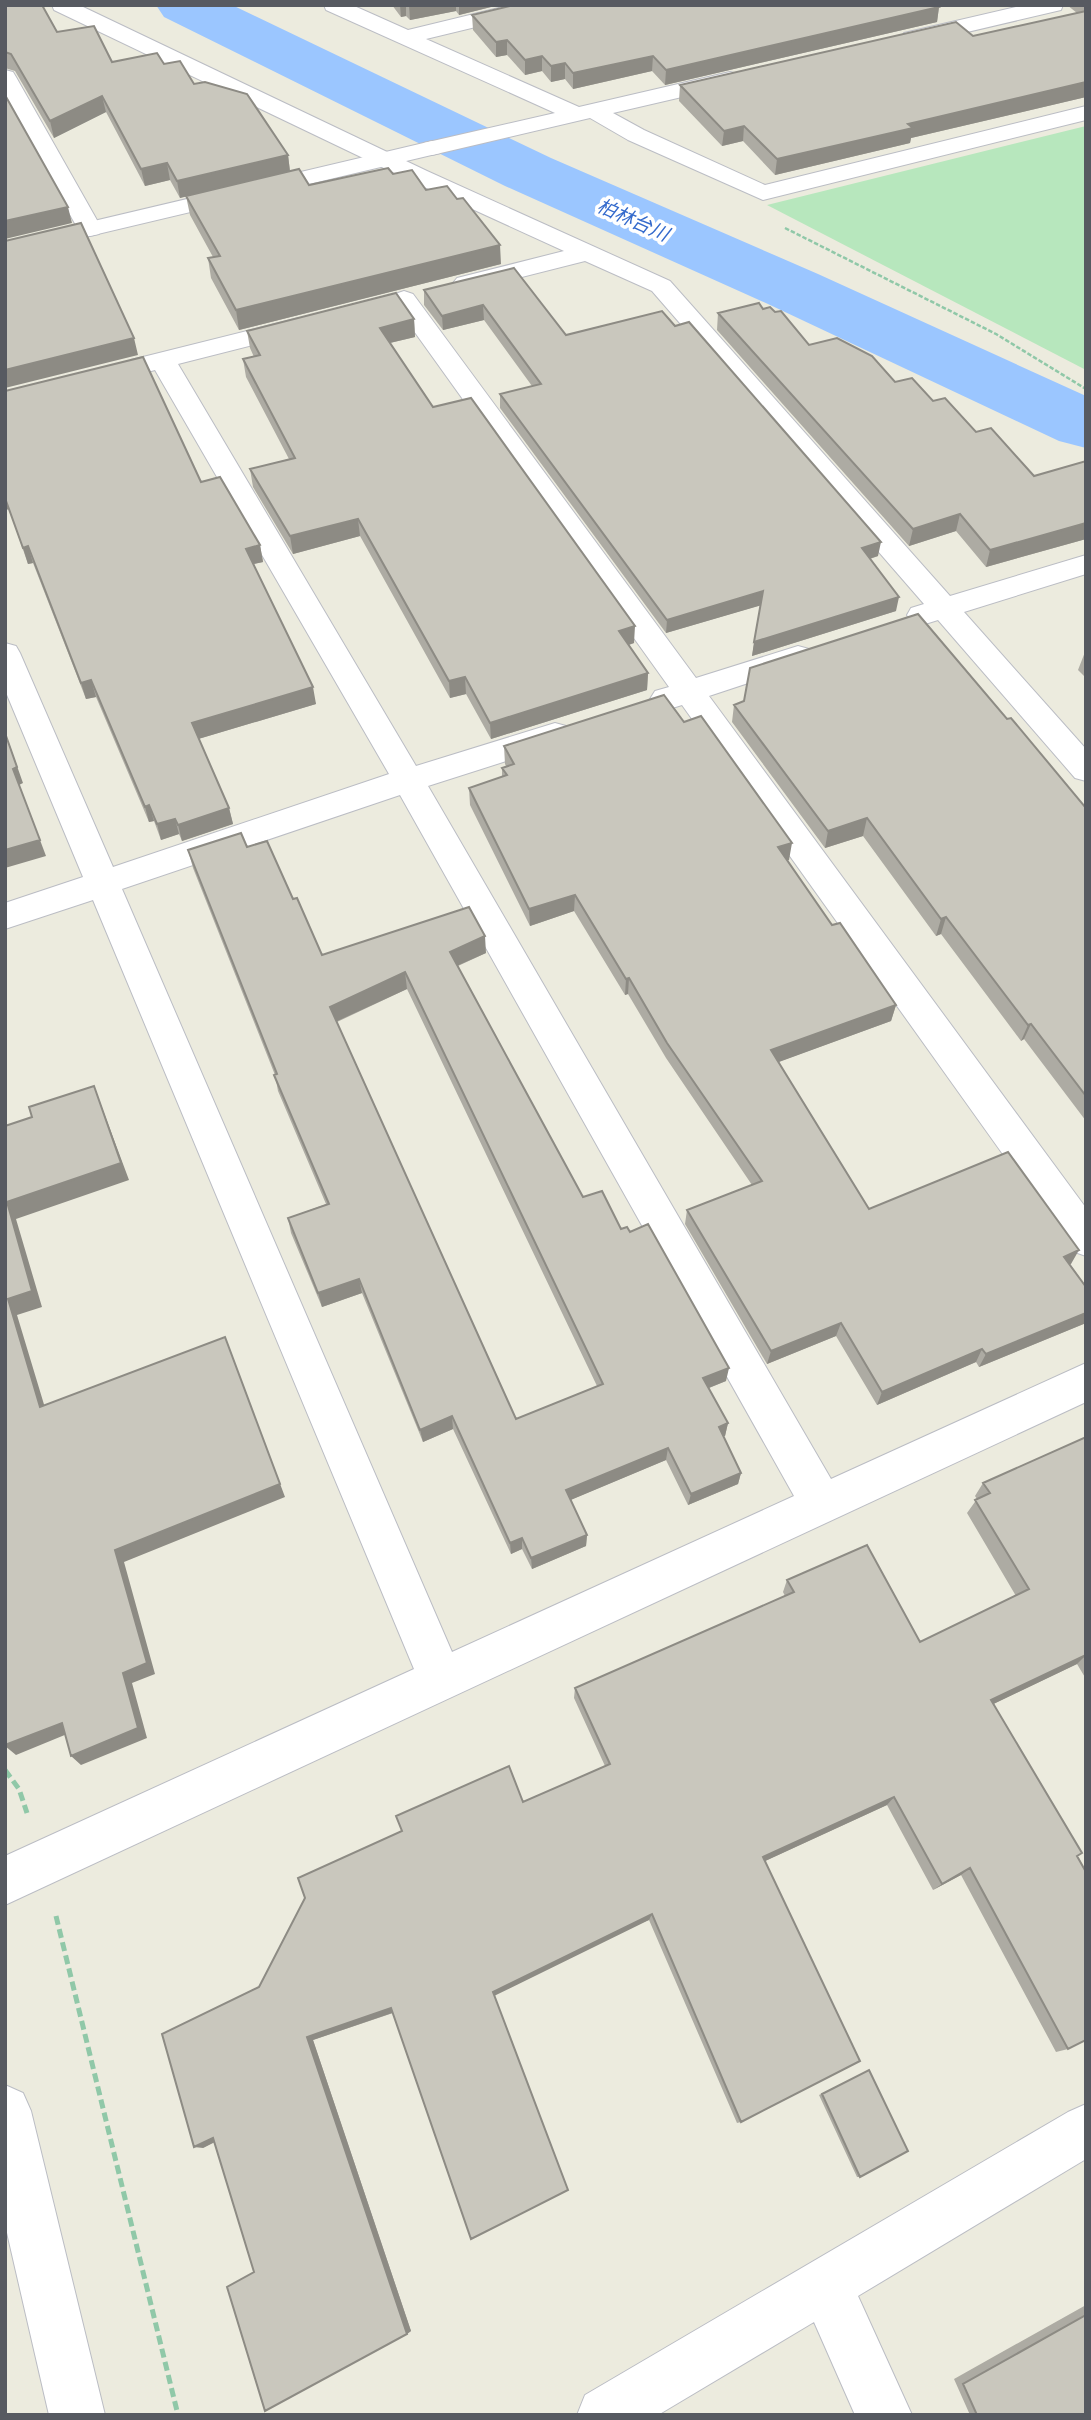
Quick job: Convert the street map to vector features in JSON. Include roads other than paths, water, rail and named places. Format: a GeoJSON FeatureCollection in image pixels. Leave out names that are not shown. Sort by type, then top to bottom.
{"type":"FeatureCollection","features":[{"type":"Feature","properties":{"kind":"street"},"geometry":{"type":"LineString","coordinates":[[62,5],[385,159],[661,286],[1086,770]]}},
{"type":"Feature","properties":{"kind":"street"},"geometry":{"type":"LineString","coordinates":[[334,5],[584,112],[763,193],[1086,113]]}},
{"type":"Feature","properties":{"kind":"street"},"geometry":{"type":"LineString","coordinates":[[406,37],[494,9],[538,5]]}},
{"type":"Feature","properties":{"kind":"street"},"geometry":{"type":"LineString","coordinates":[[897,41],[995,11],[1053,5]]}},
{"type":"Feature","properties":{"kind":"street"},"geometry":{"type":"LineString","coordinates":[[5,249],[752,74]]}},
{"type":"Feature","properties":{"kind":"street"},"geometry":{"type":"LineString","coordinates":[[5,77],[90,229]]}},
{"type":"Feature","properties":{"kind":"street"},"geometry":{"type":"LineString","coordinates":[[587,253],[413,296],[687,692],[1086,1239]]}},
{"type":"Feature","properties":{"kind":"street"},"geometry":{"type":"LineString","coordinates":[[110,373],[323,319]]}},
{"type":"Feature","properties":{"kind":"street"},"geometry":{"type":"LineString","coordinates":[[162,360],[408,780],[821,1504]]}},
{"type":"Feature","properties":{"kind":"street"},"geometry":{"type":"LineString","coordinates":[[893,625],[1086,564]]}},
{"type":"Feature","properties":{"kind":"street"},"geometry":{"type":"LineString","coordinates":[[634,709],[829,646]]}},
{"type":"Feature","properties":{"kind":"street"},"geometry":{"type":"LineString","coordinates":[[5,653],[441,1679]]}},
{"type":"Feature","properties":{"kind":"street"},"geometry":{"type":"LineString","coordinates":[[5,916],[408,780],[581,726]]}},
{"type":"Feature","properties":{"kind":"street"},"geometry":{"type":"LineString","coordinates":[[24,1872],[1086,1382]]}},
{"type":"Feature","properties":{"kind":"street"},"geometry":{"type":"LineString","coordinates":[[5,2111],[77,2415]]}},
{"type":"Feature","properties":{"kind":"street"},"geometry":{"type":"LineString","coordinates":[[605,2415],[1086,2130]]}},
{"type":"Feature","properties":{"kind":"street"},"geometry":{"type":"LineString","coordinates":[[824,2283],[884,2415]]}},
{"type":"Feature","properties":{"kind":"waterway","name":"柏林台川"},"geometry":{"type":"LineString","coordinates":[[185,5],[528,172],[793,289],[1086,425]]}}]}
